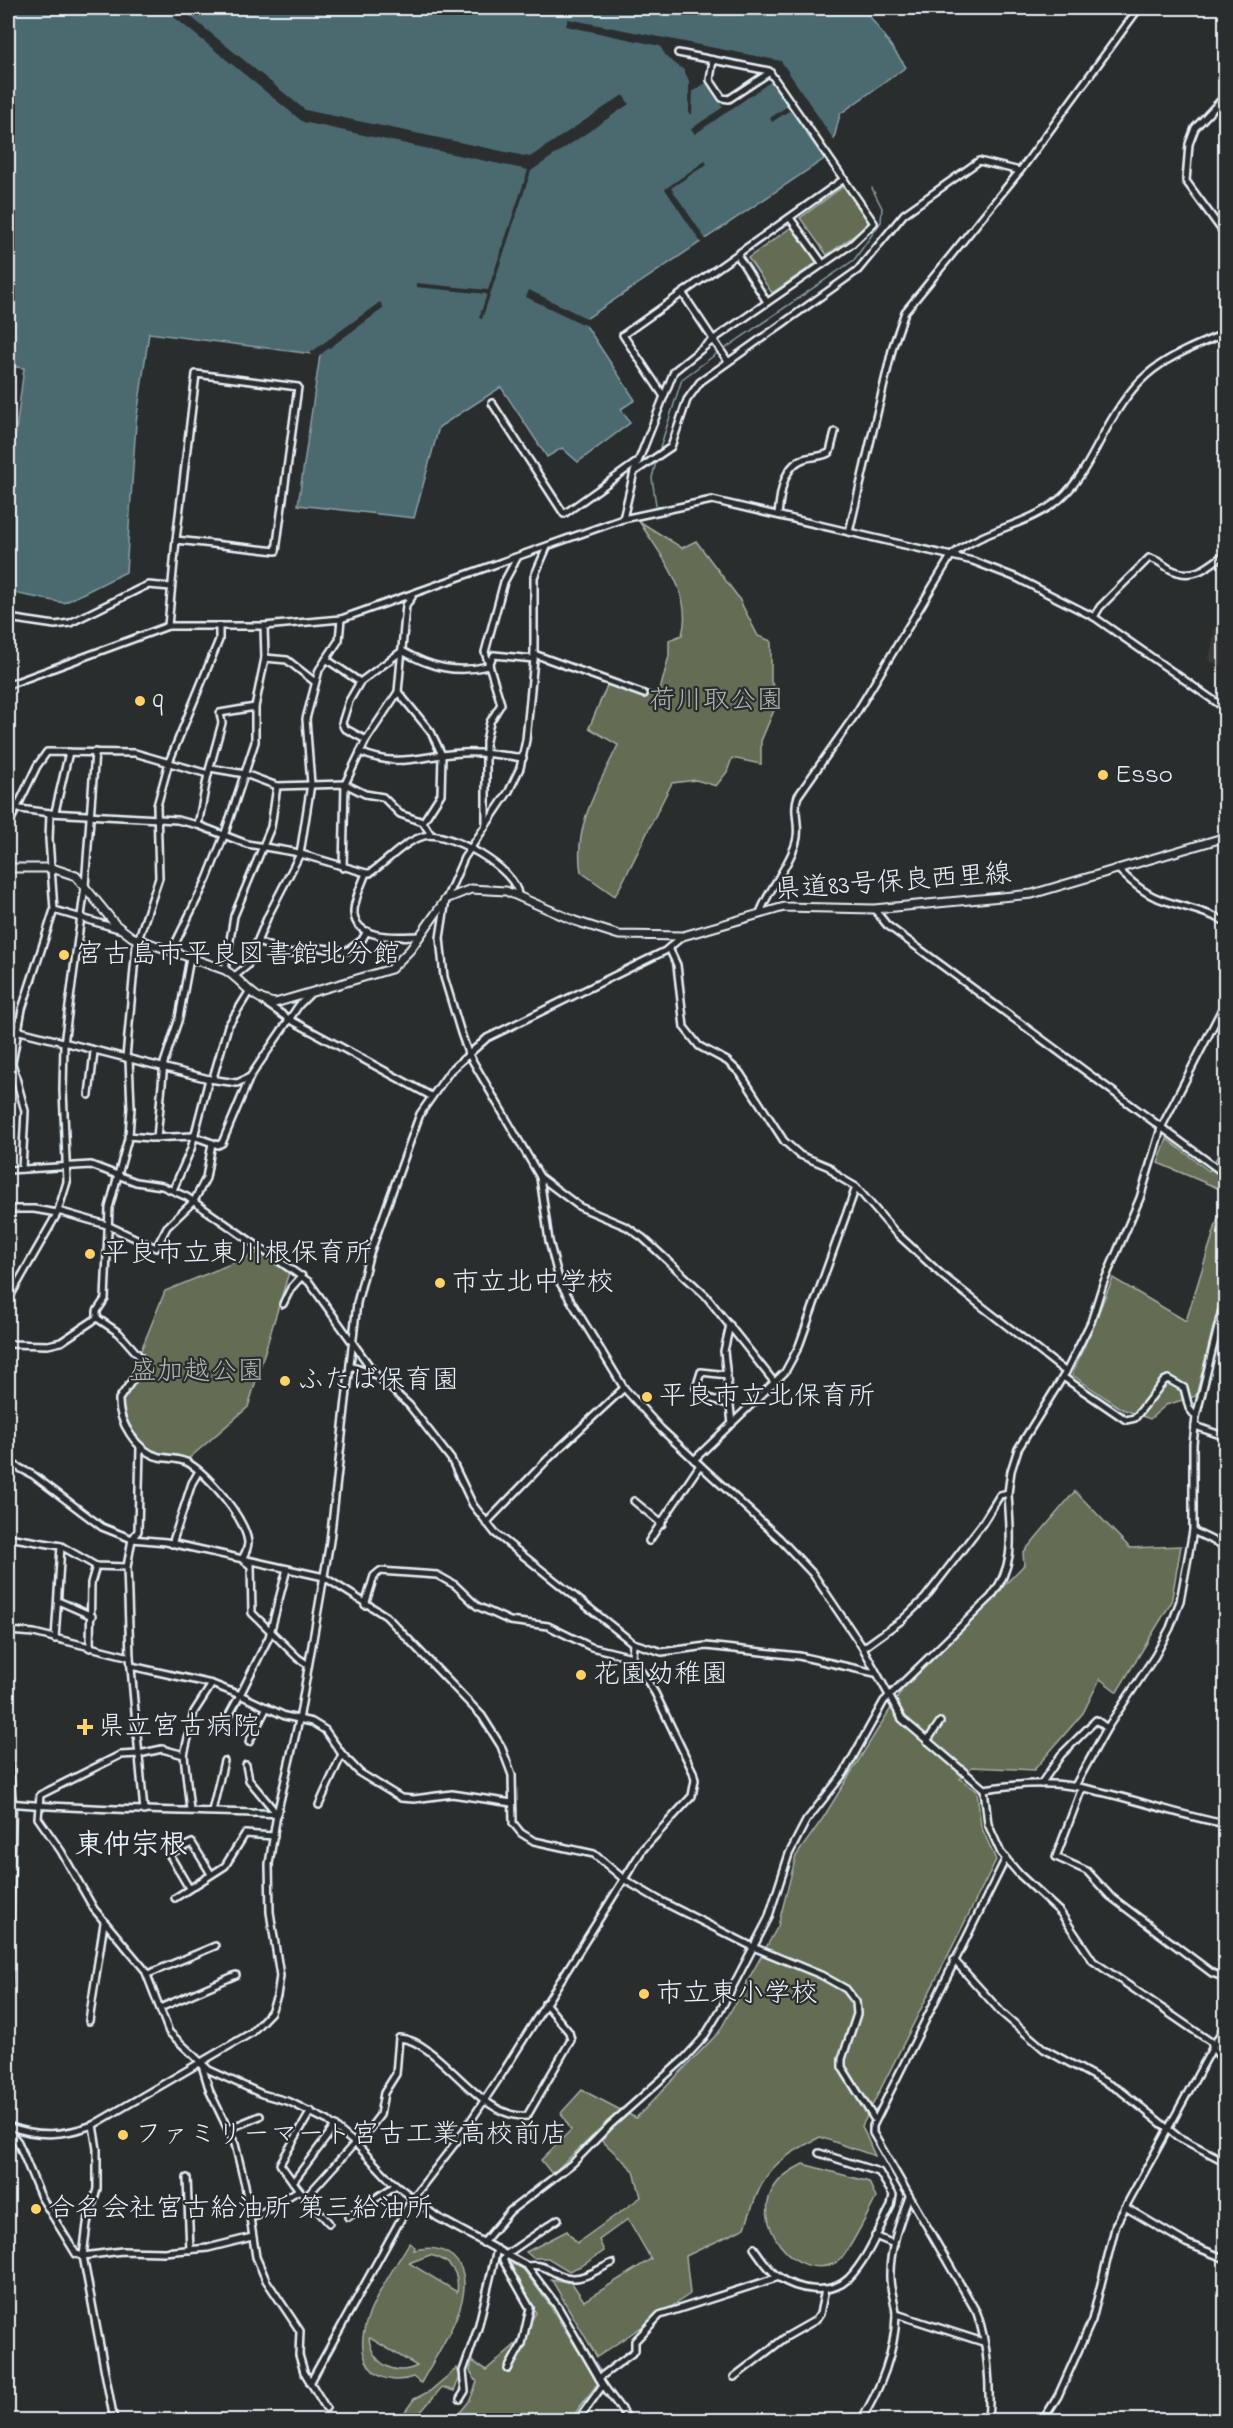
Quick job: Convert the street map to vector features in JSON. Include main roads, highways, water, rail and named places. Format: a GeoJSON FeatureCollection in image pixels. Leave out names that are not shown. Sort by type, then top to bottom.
{"type":"FeatureCollection","features":[{"type":"Feature","properties":{"kind":"main road","name":"県道83号保良西里線"},"geometry":{"type":"LineString","coordinates":[[8,868],[52,868],[76,876],[115,924],[125,932],[171,952],[236,975],[249,992],[263,1001],[275,1003],[309,995],[391,969],[410,950],[446,899],[460,892],[483,888],[518,895],[604,931],[633,936],[682,936],[706,932],[760,913],[784,908],[874,909],[1026,895],[1226,837]]}},
{"type":"Feature","properties":{"kind":"main road"},"geometry":{"type":"LineString","coordinates":[[8,1759],[10,1803],[8,1988]]}},
{"type":"Feature","properties":{"kind":"main road"},"geometry":{"type":"LineString","coordinates":[[8,2144],[8,2160]]}},
{"type":"Feature","properties":{"kind":"water"},"geometry":{"type":"Polygon","coordinates":[[[8,8],[864,8],[906,67],[840,114],[830,155],[583,321],[635,400],[621,409],[630,423],[578,462],[562,448],[547,457],[501,387],[439,427],[414,518],[298,505],[320,355],[149,333],[136,423],[126,572],[64,603],[8,592],[8,492],[24,368],[8,366],[8,8]]]}},
{"type":"Feature","properties":{"kind":"waterway"},"geometry":{"type":"LineString","coordinates":[[723,350],[854,260],[881,222],[882,208],[872,188]]}},
{"type":"Feature","properties":{"kind":"waterway"},"geometry":{"type":"LineString","coordinates":[[658,454],[682,379],[719,352]]}},
{"type":"Feature","properties":{"kind":"waterway"},"geometry":{"type":"LineString","coordinates":[[656,505],[652,478],[657,458]]}},
{"type":"Feature","properties":{"kind":"place","name":"q"},"geometry":{"type":"Point","coordinates":[140,701]}},
{"type":"Feature","properties":{"kind":"place","name":"Esso"},"geometry":{"type":"Point","coordinates":[1103,775]}},
{"type":"Feature","properties":{"kind":"place","name":"宮古島市平良図書館北分館"},"geometry":{"type":"Point","coordinates":[64,955]}},
{"type":"Feature","properties":{"kind":"place","name":"平良市立東川根保育所"},"geometry":{"type":"Point","coordinates":[90,1254]}},
{"type":"Feature","properties":{"kind":"place","name":"市立北中学校"},"geometry":{"type":"Point","coordinates":[440,1283]}},
{"type":"Feature","properties":{"kind":"place","name":"ふたば保育園"},"geometry":{"type":"Point","coordinates":[285,1381]}},
{"type":"Feature","properties":{"kind":"place","name":"平良市立北保育所"},"geometry":{"type":"Point","coordinates":[647,1397]}},
{"type":"Feature","properties":{"kind":"place","name":"花園幼稚園"},"geometry":{"type":"Point","coordinates":[581,1675]}},
{"type":"Feature","properties":{"kind":"place","name":"県立宮古病院"},"geometry":{"type":"Point","coordinates":[85,1727]}},
{"type":"Feature","properties":{"kind":"place","name":"市立東小学校"},"geometry":{"type":"Point","coordinates":[644,1994]}},
{"type":"Feature","properties":{"kind":"place","name":"ファミリーマート宮古工業高校前店"},"geometry":{"type":"Point","coordinates":[123,2135]}},
{"type":"Feature","properties":{"kind":"place","name":"合名会社宮古給油所 第三給油所"},"geometry":{"type":"Point","coordinates":[36,2209]}},
{"type":"Feature","properties":{"kind":"district","name":"東仲宗根"},"geometry":{"type":"Point","coordinates":[131,1846]}},
{"type":"Feature","properties":{"kind":"park label","name":"荷川取公園"},"geometry":{"type":"Point","coordinates":[716,701]}},
{"type":"Feature","properties":{"kind":"park label","name":"盛加越公園"},"geometry":{"type":"Point","coordinates":[197,1372]}}]}
